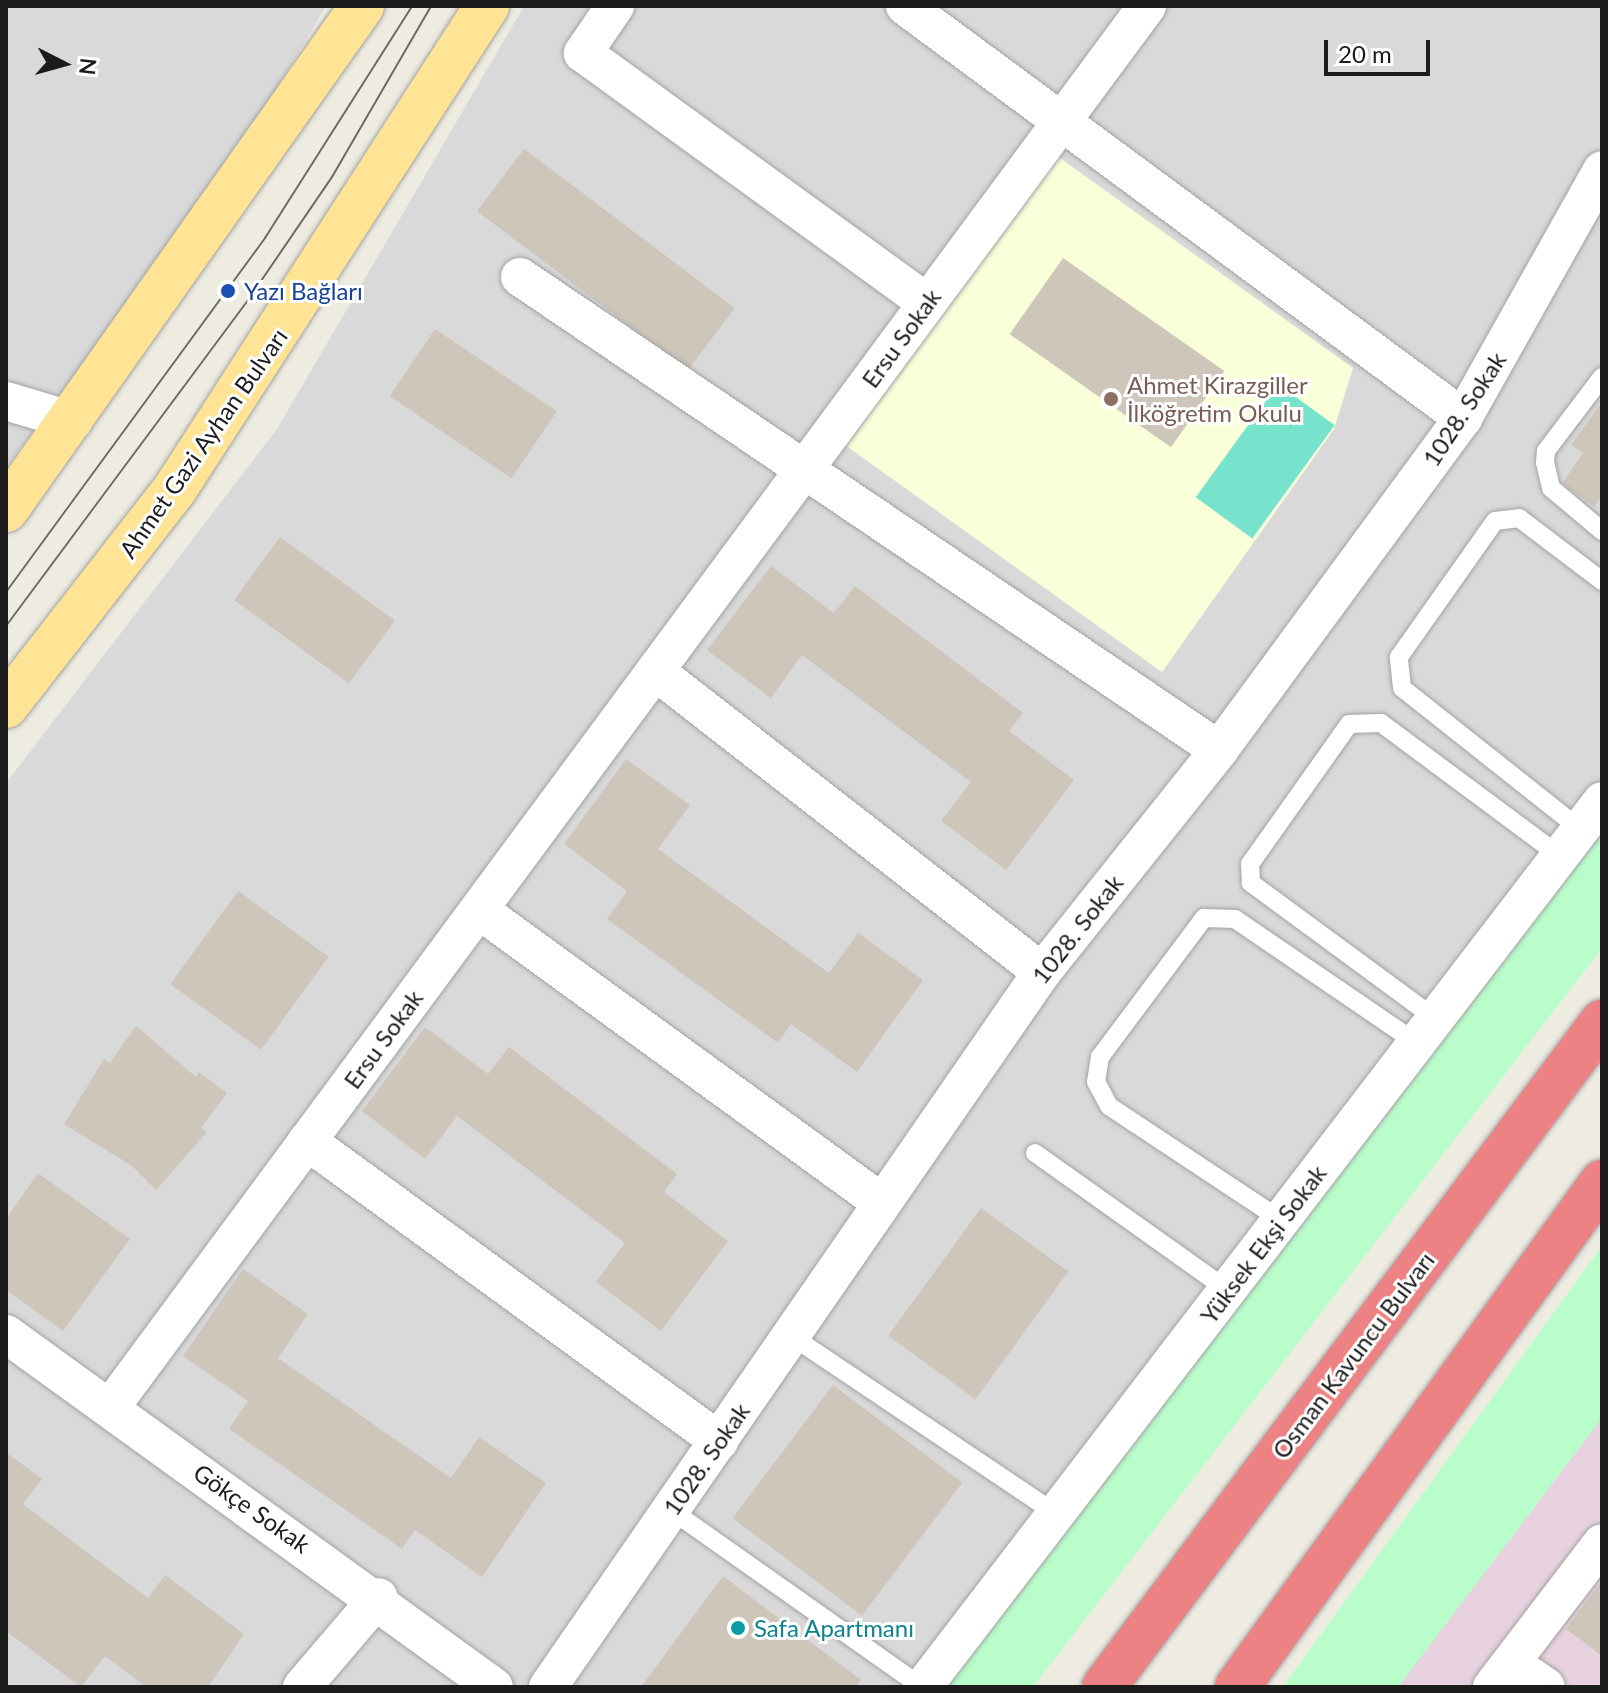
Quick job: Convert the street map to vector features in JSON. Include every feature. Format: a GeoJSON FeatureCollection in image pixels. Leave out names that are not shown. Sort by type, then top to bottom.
{"type":"FeatureCollection","features":[{"type":"Feature","properties":{"kind":"highway","name":"Osman Kavuncu Bulvarı"},"geometry":{"type":"LineString","coordinates":[[1104,1687],[1602,1022]]}},
{"type":"Feature","properties":{"kind":"highway"},"geometry":{"type":"LineString","coordinates":[[1237,1687],[1602,1182]]}},
{"type":"Feature","properties":{"kind":"main road"},"geometry":{"type":"LineString","coordinates":[[6,510],[73,421],[362,6]]}},
{"type":"Feature","properties":{"kind":"main road","name":"Ahmet Gazi Ayhan Bulvarı"},"geometry":{"type":"LineString","coordinates":[[6,706],[208,440],[487,6]]}},
{"type":"Feature","properties":{"kind":"street"},"geometry":{"type":"LineString","coordinates":[[615,6],[583,53],[927,303]]}},
{"type":"Feature","properties":{"kind":"street"},"geometry":{"type":"LineString","coordinates":[[905,6],[1463,418]]}},
{"type":"Feature","properties":{"kind":"street","name":"Ersu Sokak"},"geometry":{"type":"LineString","coordinates":[[110,1408],[1147,6]]}},
{"type":"Feature","properties":{"kind":"street","name":"1028. Sokak"},"geometry":{"type":"LineString","coordinates":[[548,1687],[719,1441],[879,1201],[1042,972],[1219,750],[1463,418],[1589,232],[1602,170]]}},
{"type":"Feature","properties":{"kind":"street"},"geometry":{"type":"LineString","coordinates":[[520,277],[1219,750]]}},
{"type":"Feature","properties":{"kind":"street"},"geometry":{"type":"LineString","coordinates":[[6,401],[73,421]]}},
{"type":"Feature","properties":{"kind":"street"},"geometry":{"type":"LineString","coordinates":[[655,671],[1042,972]]}},
{"type":"Feature","properties":{"kind":"street","name":"Yüksek Ekşi Sokak"},"geometry":{"type":"LineString","coordinates":[[923,1687],[1581,829]]}},
{"type":"Feature","properties":{"kind":"street"},"geometry":{"type":"LineString","coordinates":[[479,910],[879,1201]]}},
{"type":"Feature","properties":{"kind":"street"},"geometry":{"type":"LineString","coordinates":[[307,1141],[719,1441]]}},
{"type":"Feature","properties":{"kind":"street","name":"Gökçe Sokak"},"geometry":{"type":"LineString","coordinates":[[6,1334],[379,1597],[494,1687]]}},
{"type":"Feature","properties":{"kind":"street"},"geometry":{"type":"LineString","coordinates":[[1546,1687],[1501,1675],[1602,1543]]}},
{"type":"Feature","properties":{"kind":"street"},"geometry":{"type":"LineString","coordinates":[[302,1687],[379,1597]]}},
{"type":"Feature","properties":{"kind":"lane"},"geometry":{"type":"LineString","coordinates":[[1602,377],[1546,451],[1545,462],[1551,488],[1602,531]]}},
{"type":"Feature","properties":{"kind":"lane"},"geometry":{"type":"LineString","coordinates":[[1581,829],[1402,688],[1399,657],[1495,521],[1519,518],[1602,581]]}},
{"type":"Feature","properties":{"kind":"lane"},"geometry":{"type":"LineString","coordinates":[[1426,1031],[1251,883],[1250,864],[1349,724],[1381,723],[1581,829]]}},
{"type":"Feature","properties":{"kind":"lane"},"geometry":{"type":"LineString","coordinates":[[1281,1220],[1109,1106],[1096,1082],[1100,1057],[1204,918],[1227,914],[1426,1031]]}},
{"type":"Feature","properties":{"kind":"lane"},"geometry":{"type":"LineString","coordinates":[[1035,1153],[1228,1290]]}},
{"type":"Feature","properties":{"kind":"lane"},"geometry":{"type":"LineString","coordinates":[[790,1335],[1056,1514]]}},
{"type":"Feature","properties":{"kind":"lane"},"geometry":{"type":"LineString","coordinates":[[671,1510],[923,1687]]}},
{"type":"Feature","properties":{"kind":"shaded area"},"geometry":{"type":"Polygon","coordinates":[[[6,6],[326,6],[234,161],[6,467],[6,6]]]}},
{"type":"Feature","properties":{"kind":"shaded area"},"geometry":{"type":"Polygon","coordinates":[[[524,6],[1602,6],[1602,844],[984,1687],[6,1687],[6,783],[277,429],[524,6]]]}},
{"type":"Feature","properties":{"kind":"shaded area","name":"Ahmet Kirazgiller İlköğretim Okulu"},"geometry":{"type":"Polygon","coordinates":[[[1053,153],[1353,368],[1334,429],[1162,672],[845,445],[1053,153]]]}},
{"type":"Feature","properties":{"kind":"shaded area"},"geometry":{"type":"Polygon","coordinates":[[[1278,384],[1335,425],[1252,538],[1196,497],[1278,384]]]}},
{"type":"Feature","properties":{"kind":"shaded area"},"geometry":{"type":"Polygon","coordinates":[[[1602,1375],[1602,1687],[1361,1687],[1602,1375]]]}},
{"type":"Feature","properties":{"kind":"green space"},"geometry":{"type":"Polygon","coordinates":[[[1602,825],[1602,948],[1033,1687],[938,1687],[1602,825]]]}},
{"type":"Feature","properties":{"kind":"green space"},"geometry":{"type":"Polygon","coordinates":[[[1602,1246],[1602,1418],[1398,1687],[1283,1687],[1602,1246]]]}},
{"type":"Feature","properties":{"kind":"building"},"geometry":{"type":"Polygon","coordinates":[[[524,149],[735,308],[688,370],[477,211],[524,149]]]}},
{"type":"Feature","properties":{"kind":"building"},"geometry":{"type":"Polygon","coordinates":[[[1063,258],[1224,371],[1171,447],[1010,334],[1063,258]]]}},
{"type":"Feature","properties":{"kind":"building"},"geometry":{"type":"Polygon","coordinates":[[[435,329],[557,411],[512,478],[390,396],[435,329]]]}},
{"type":"Feature","properties":{"kind":"building"},"geometry":{"type":"Polygon","coordinates":[[[1602,402],[1602,496],[1594,507],[1562,483],[1583,453],[1571,445],[1602,402]]]}},
{"type":"Feature","properties":{"kind":"building"},"geometry":{"type":"Polygon","coordinates":[[[280,537],[395,620],[349,684],[234,600],[280,537]]]}},
{"type":"Feature","properties":{"kind":"building"},"geometry":{"type":"Polygon","coordinates":[[[771,566],[834,613],[855,586],[1023,713],[1009,731],[1074,780],[1006,870],[941,821],[971,782],[802,655],[771,698],[707,650],[771,566]]]}},
{"type":"Feature","properties":{"kind":"building"},"geometry":{"type":"Polygon","coordinates":[[[626,759],[690,805],[658,849],[829,973],[858,933],[923,980],[857,1072],[791,1024],[778,1043],[607,919],[627,891],[564,844],[626,759]]]}},
{"type":"Feature","properties":{"kind":"building"},"geometry":{"type":"Polygon","coordinates":[[[238,891],[329,957],[261,1050],[170,984],[238,891]]]}},
{"type":"Feature","properties":{"kind":"building"},"geometry":{"type":"Polygon","coordinates":[[[136,1026],[196,1077],[199,1072],[227,1093],[201,1128],[207,1132],[156,1190],[132,1166],[64,1124],[104,1059],[110,1063],[136,1026]]]}},
{"type":"Feature","properties":{"kind":"building"},"geometry":{"type":"Polygon","coordinates":[[[425,1027],[488,1074],[509,1047],[677,1174],[664,1192],[728,1241],[661,1331],[596,1282],[625,1243],[457,1116],[425,1159],[362,1111],[425,1027]]]}},
{"type":"Feature","properties":{"kind":"building"},"geometry":{"type":"Polygon","coordinates":[[[38,1173],[130,1239],[63,1331],[6,1290],[6,1219],[38,1173]]]}},
{"type":"Feature","properties":{"kind":"building"},"geometry":{"type":"Polygon","coordinates":[[[981,1208],[1068,1271],[976,1399],[888,1336],[981,1208]]]}},
{"type":"Feature","properties":{"kind":"building"},"geometry":{"type":"Polygon","coordinates":[[[243,1269],[308,1314],[278,1358],[451,1478],[479,1437],[546,1483],[482,1577],[415,1530],[402,1549],[229,1429],[248,1401],[183,1356],[243,1269]]]}},
{"type":"Feature","properties":{"kind":"building"},"geometry":{"type":"Polygon","coordinates":[[[833,1385],[962,1482],[862,1616],[732,1518],[833,1385]]]}},
{"type":"Feature","properties":{"kind":"building"},"geometry":{"type":"Polygon","coordinates":[[[6,1452],[42,1479],[23,1504],[148,1598],[165,1575],[244,1634],[208,1687],[146,1687],[105,1656],[81,1687],[6,1631],[6,1452]]]}},
{"type":"Feature","properties":{"kind":"building","name":"Safa Apartmanı"},"geometry":{"type":"Polygon","coordinates":[[[723,1576],[861,1680],[856,1687],[641,1687],[723,1576]]]}},
{"type":"Feature","properties":{"kind":"building"},"geometry":{"type":"Polygon","coordinates":[[[1602,1581],[1602,1656],[1566,1629],[1602,1581]]]}},
{"type":"Feature","properties":{"kind":"tram line"},"geometry":{"type":"LineString","coordinates":[[6,592],[265,238],[412,6]]}},
{"type":"Feature","properties":{"kind":"tram line"},"geometry":{"type":"LineString","coordinates":[[6,626],[246,303],[332,177],[431,6]]}},
{"type":"Feature","properties":{"kind":"place","name":"Yazı Bağları"},"geometry":{"type":"Point","coordinates":[228,291]}},
{"type":"Feature","properties":{"kind":"place","name":"Ahmet Kirazgiller İlköğretim Okulu"},"geometry":{"type":"Point","coordinates":[1111,399]}},
{"type":"Feature","properties":{"kind":"place","name":"Safa Apartmanı"},"geometry":{"type":"Point","coordinates":[738,1628]}}]}
